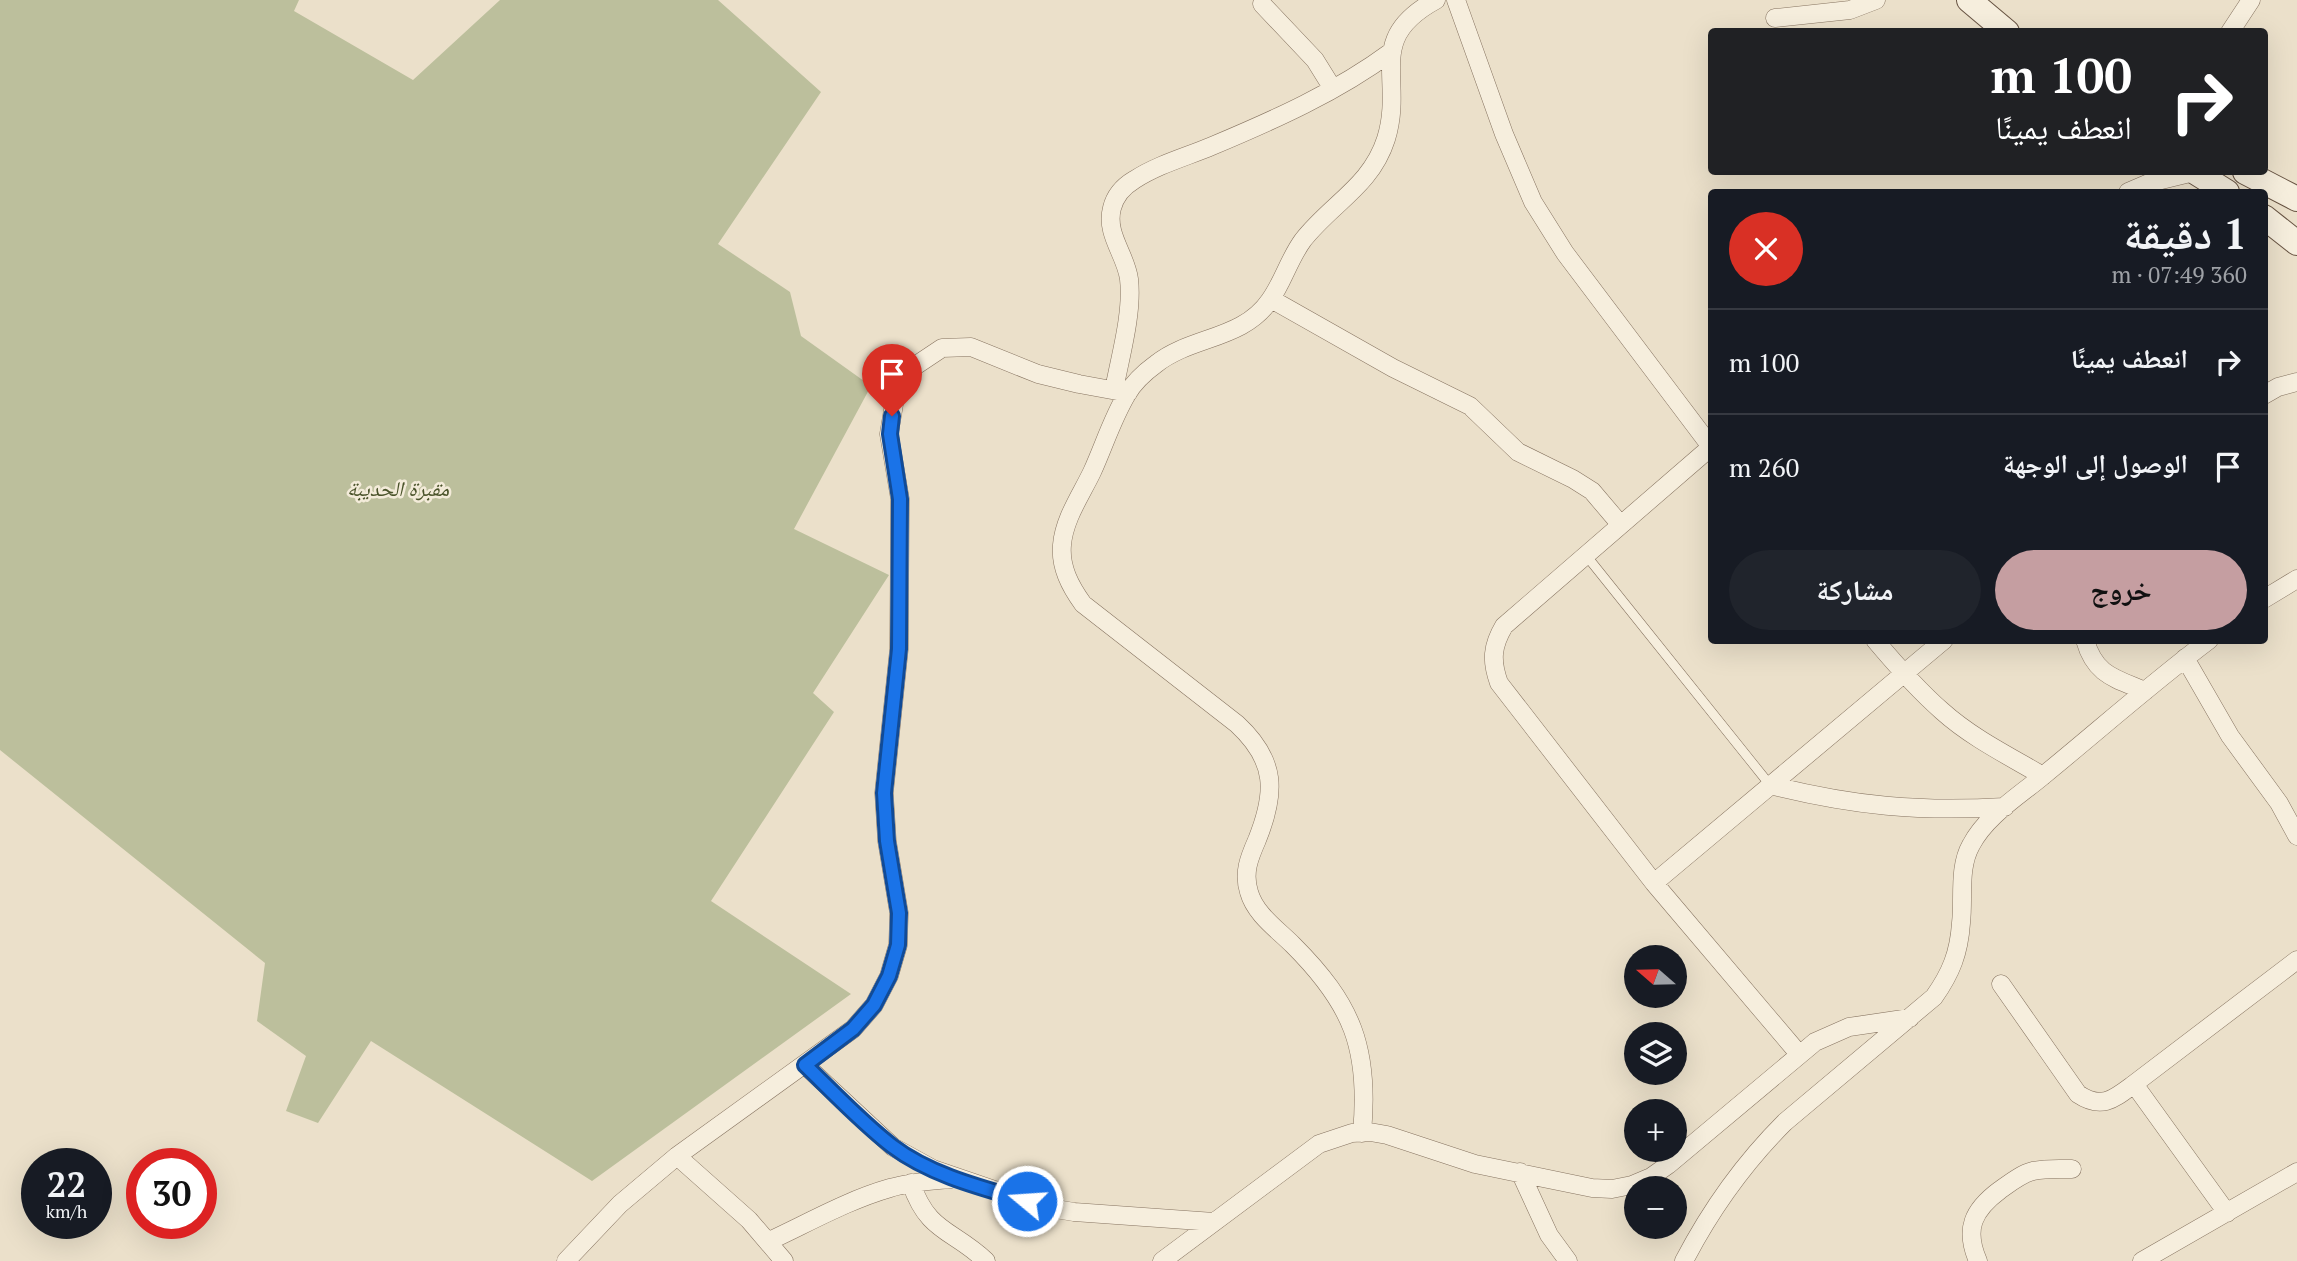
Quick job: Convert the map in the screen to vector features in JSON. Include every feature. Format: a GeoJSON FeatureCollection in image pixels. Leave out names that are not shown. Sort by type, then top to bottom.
{"type":"FeatureCollection","features":[{"type":"Feature","properties":{"kind":"main road"},"geometry":{"type":"LineString","coordinates":[[1969,0],[2002,28]]}},
{"type":"Feature","properties":{"kind":"main road"},"geometry":{"type":"LineString","coordinates":[[2199,175],[2222,189]]}},
{"type":"Feature","properties":{"kind":"main road"},"geometry":{"type":"LineString","coordinates":[[2251,175],[2297,199]]}},
{"type":"Feature","properties":{"kind":"main road"},"geometry":{"type":"LineString","coordinates":[[2297,199],[2277,207],[2270,221],[2297,243]]}},
{"type":"Feature","properties":{"kind":"street"},"geometry":{"type":"LineString","coordinates":[[566,1261],[620,1204],[677,1156],[853,1029],[874,1005],[889,976],[898,945],[899,913],[887,841],[884,793],[899,649],[900,499],[890,434],[895,398],[912,368],[942,348],[971,347],[1038,374],[1121,391],[1174,352],[1251,322],[1271,299],[1301,243],[1319,222],[1363,182],[1380,156],[1391,116],[1391,52],[1396,37],[1414,13],[1436,0]]}},
{"type":"Feature","properties":{"kind":"street"},"geometry":{"type":"LineString","coordinates":[[1456,0],[1504,134],[1533,202],[1564,253],[1708,444]]}},
{"type":"Feature","properties":{"kind":"street"},"geometry":{"type":"LineString","coordinates":[[1775,18],[1850,10],[1876,0]]}},
{"type":"Feature","properties":{"kind":"street"},"geometry":{"type":"LineString","coordinates":[[2233,28],[2251,0]]}},
{"type":"Feature","properties":{"kind":"street"},"geometry":{"type":"LineString","coordinates":[[1262,4],[1315,60],[1333,89]]}},
{"type":"Feature","properties":{"kind":"street"},"geometry":{"type":"LineString","coordinates":[[1362,1133],[1364,1073],[1349,1020],[1338,997],[1319,971],[1258,911],[1247,888],[1248,862],[1269,809],[1269,771],[1262,753],[1252,738],[1237,724],[1083,604],[1071,586],[1063,566],[1062,545],[1066,524],[1121,391],[1129,280],[1110,222],[1117,196],[1126,185],[1137,178],[1333,89],[1391,52]]}},
{"type":"Feature","properties":{"kind":"street"},"geometry":{"type":"LineString","coordinates":[[2135,189],[2182,175]]}},
{"type":"Feature","properties":{"kind":"street"},"geometry":{"type":"LineString","coordinates":[[1271,299],[1392,368],[1471,405],[1518,452],[1592,491],[1620,524]]}},
{"type":"Feature","properties":{"kind":"street"},"geometry":{"type":"LineString","coordinates":[[2268,393],[2297,382]]}},
{"type":"Feature","properties":{"kind":"street"},"geometry":{"type":"LineString","coordinates":[[1708,451],[1504,626],[1496,639],[1494,668],[1499,683],[1654,883],[1799,1054]]}},
{"type":"Feature","properties":{"kind":"street"},"geometry":{"type":"LineString","coordinates":[[2268,597],[2297,579]]}},
{"type":"Feature","properties":{"kind":"street"},"geometry":{"type":"LineString","coordinates":[[1878,644],[1903,674],[1960,726],[2043,776]]}},
{"type":"Feature","properties":{"kind":"street"},"geometry":{"type":"LineString","coordinates":[[1654,883],[1939,644]]}},
{"type":"Feature","properties":{"kind":"street"},"geometry":{"type":"LineString","coordinates":[[2086,644],[2095,665],[2119,680],[2145,691]]}},
{"type":"Feature","properties":{"kind":"street"},"geometry":{"type":"LineString","coordinates":[[1684,1261],[1724,1194],[1767,1140],[1934,997],[1949,977],[1957,952],[1961,923],[1965,859],[1971,844],[1982,830],[2005,807],[2204,644]]}},
{"type":"Feature","properties":{"kind":"street"},"geometry":{"type":"LineString","coordinates":[[2185,659],[2230,736],[2279,803],[2297,836]]}},
{"type":"Feature","properties":{"kind":"street"},"geometry":{"type":"LineString","coordinates":[[1770,785],[1863,805],[1957,810],[2005,807]]}},
{"type":"Feature","properties":{"kind":"street"},"geometry":{"type":"LineString","coordinates":[[2001,984],[2078,1094],[2085,1099],[2104,1102],[2112,1100],[2134,1084],[2297,960]]}},
{"type":"Feature","properties":{"kind":"street"},"geometry":{"type":"LineString","coordinates":[[1161,1261],[1319,1144],[1335,1137],[1362,1133],[1387,1135],[1464,1161],[1591,1188],[1612,1189],[1642,1181],[1668,1166],[1799,1054],[1831,1034],[1849,1027],[1910,1018]]}},
{"type":"Feature","properties":{"kind":"street"},"geometry":{"type":"LineString","coordinates":[[805,1065],[893,1147],[922,1164],[958,1178],[1044,1207],[1074,1212],[1214,1222]]}},
{"type":"Feature","properties":{"kind":"street"},"geometry":{"type":"LineString","coordinates":[[2134,1084],[2227,1213]]}},
{"type":"Feature","properties":{"kind":"street"},"geometry":{"type":"LineString","coordinates":[[677,1156],[749,1220],[784,1261]]}},
{"type":"Feature","properties":{"kind":"street"},"geometry":{"type":"LineString","coordinates":[[1978,1261],[1972,1248],[1971,1233],[1974,1218],[1982,1205],[2010,1183],[2031,1171],[2072,1169]]}},
{"type":"Feature","properties":{"kind":"street"},"geometry":{"type":"LineString","coordinates":[[1520,1172],[1549,1235],[1568,1261]]}},
{"type":"Feature","properties":{"kind":"street"},"geometry":{"type":"LineString","coordinates":[[2142,1261],[2297,1172]]}},
{"type":"Feature","properties":{"kind":"street"},"geometry":{"type":"LineString","coordinates":[[769,1241],[889,1188],[958,1178]]}},
{"type":"Feature","properties":{"kind":"street"},"geometry":{"type":"LineString","coordinates":[[911,1183],[925,1214],[938,1227],[986,1261]]}},
{"type":"Feature","properties":{"kind":"lane"},"geometry":{"type":"LineString","coordinates":[[1585,554],[1770,785]]}},
{"type":"Feature","properties":{"kind":"green space","name":"مقبرة الحديبة"},"geometry":{"type":"Polygon","coordinates":[[[0,0],[299,0],[294,11],[413,80],[500,0],[718,0],[821,92],[718,244],[790,292],[801,336],[871,386],[794,529],[889,575],[813,693],[834,712],[711,901],[851,994],[592,1181],[371,1041],[318,1123],[286,1111],[306,1056],[257,1021],[265,963],[0,750],[0,0]]]}},
{"type":"Feature","properties":{"kind":"route"},"geometry":{"type":"LineString","coordinates":[[892,416],[890,434],[900,499],[899,649],[884,793],[887,841],[899,913],[898,945],[889,976],[874,1005],[853,1029],[805,1065],[893,1147],[933,1169],[1027,1201]]}}]}
